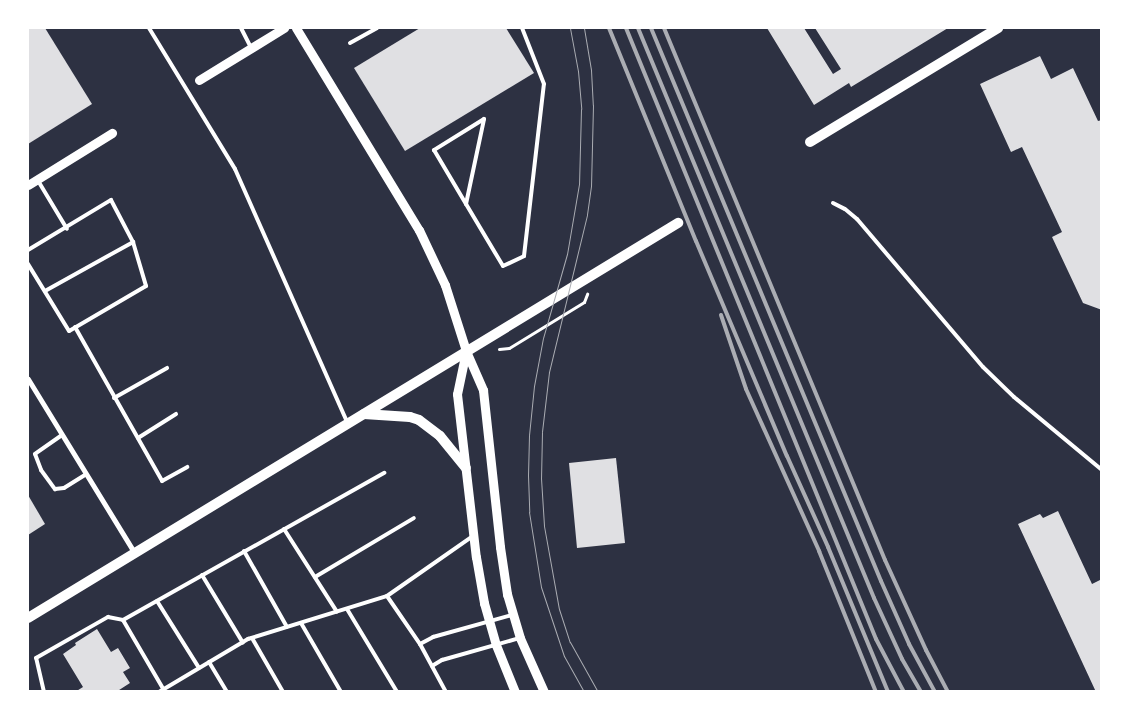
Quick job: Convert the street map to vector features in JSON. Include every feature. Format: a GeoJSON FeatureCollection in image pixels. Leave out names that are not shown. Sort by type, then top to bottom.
{"type":"FeatureCollection","features":[{"type":"Feature","properties":{"kind":"main road"},"geometry":{"type":"LineString","coordinates":[[810,142],[998,28]]}},
{"type":"Feature","properties":{"kind":"main road"},"geometry":{"type":"LineString","coordinates":[[28,618],[678,222]]}},
{"type":"Feature","properties":{"kind":"main road"},"geometry":{"type":"LineString","coordinates":[[364,414],[410,417],[419,420],[440,436],[466,468]]}},
{"type":"Feature","properties":{"kind":"street"},"geometry":{"type":"LineString","coordinates":[[199,80],[284,28]]}},
{"type":"Feature","properties":{"kind":"street"},"geometry":{"type":"LineString","coordinates":[[296,28],[430,249],[445,285],[466,351],[483,390],[501,555],[512,615],[544,692]]}},
{"type":"Feature","properties":{"kind":"street"},"geometry":{"type":"LineString","coordinates":[[28,185],[112,133]]}},
{"type":"Feature","properties":{"kind":"street"},"geometry":{"type":"LineString","coordinates":[[466,351],[457,394],[473,536],[489,621],[496,645],[515,692]]}},
{"type":"Feature","properties":{"kind":"street"},"geometry":{"type":"LineString","coordinates":[[28,379],[134,552]]}},
{"type":"Feature","properties":{"kind":"lane"},"geometry":{"type":"LineString","coordinates":[[149,28],[235,169],[348,424]]}},
{"type":"Feature","properties":{"kind":"lane"},"geometry":{"type":"LineString","coordinates":[[241,28],[250,48]]}},
{"type":"Feature","properties":{"kind":"lane"},"geometry":{"type":"LineString","coordinates":[[350,43],[377,28]]}},
{"type":"Feature","properties":{"kind":"lane"},"geometry":{"type":"LineString","coordinates":[[466,204],[484,119],[434,150],[466,204],[503,266],[524,256],[544,84],[522,28]]}},
{"type":"Feature","properties":{"kind":"lane"},"geometry":{"type":"LineString","coordinates":[[37,179],[67,229]]}},
{"type":"Feature","properties":{"kind":"lane"},"geometry":{"type":"LineString","coordinates":[[28,250],[67,229],[111,200],[133,242],[146,286],[69,331],[28,264]]}},
{"type":"Feature","properties":{"kind":"lane"},"geometry":{"type":"LineString","coordinates":[[832,203],[845,209],[857,219],[983,367],[1021,404],[1102,470]]}},
{"type":"Feature","properties":{"kind":"lane"},"geometry":{"type":"LineString","coordinates":[[45,291],[133,242]]}},
{"type":"Feature","properties":{"kind":"lane"},"geometry":{"type":"LineString","coordinates":[[75,327],[162,481],[187,467]]}},
{"type":"Feature","properties":{"kind":"lane"},"geometry":{"type":"LineString","coordinates":[[114,398],[168,368]]}},
{"type":"Feature","properties":{"kind":"lane"},"geometry":{"type":"LineString","coordinates":[[138,438],[176,414]]}},
{"type":"Feature","properties":{"kind":"lane"},"geometry":{"type":"LineString","coordinates":[[62,435],[35,454],[41,470],[55,489],[64,488],[86,474]]}},
{"type":"Feature","properties":{"kind":"lane"},"geometry":{"type":"LineString","coordinates":[[44,692],[36,658],[108,617],[123,620],[384,473]]}},
{"type":"Feature","properties":{"kind":"lane"},"geometry":{"type":"LineString","coordinates":[[315,577],[414,518]]}},
{"type":"Feature","properties":{"kind":"lane"},"geometry":{"type":"LineString","coordinates":[[284,529],[337,612]]}},
{"type":"Feature","properties":{"kind":"lane"},"geometry":{"type":"LineString","coordinates":[[123,620],[163,691],[252,638],[387,596],[473,536]]}},
{"type":"Feature","properties":{"kind":"lane"},"geometry":{"type":"LineString","coordinates":[[244,551],[287,627]]}},
{"type":"Feature","properties":{"kind":"lane"},"geometry":{"type":"LineString","coordinates":[[202,575],[242,643]]}},
{"type":"Feature","properties":{"kind":"lane"},"geometry":{"type":"LineString","coordinates":[[387,596],[420,644],[446,692]]}},
{"type":"Feature","properties":{"kind":"lane"},"geometry":{"type":"LineString","coordinates":[[157,601],[199,668]]}},
{"type":"Feature","properties":{"kind":"lane"},"geometry":{"type":"LineString","coordinates":[[347,609],[397,692]]}},
{"type":"Feature","properties":{"kind":"lane"},"geometry":{"type":"LineString","coordinates":[[420,644],[433,637],[512,615]]}},
{"type":"Feature","properties":{"kind":"lane"},"geometry":{"type":"LineString","coordinates":[[301,623],[341,692]]}},
{"type":"Feature","properties":{"kind":"lane"},"geometry":{"type":"LineString","coordinates":[[252,638],[283,692]]}},
{"type":"Feature","properties":{"kind":"lane"},"geometry":{"type":"LineString","coordinates":[[432,666],[442,660],[520,638]]}},
{"type":"Feature","properties":{"kind":"lane"},"geometry":{"type":"LineString","coordinates":[[209,662],[227,692]]}},
{"type":"Feature","properties":{"kind":"path"},"geometry":{"type":"LineString","coordinates":[[509,348],[584,302]]}},
{"type":"Feature","properties":{"kind":"building"},"geometry":{"type":"Polygon","coordinates":[[[28,28],[45,28],[92,104],[28,144],[28,28]]]}},
{"type":"Feature","properties":{"kind":"building"},"geometry":{"type":"Polygon","coordinates":[[[420,28],[506,28],[534,73],[405,151],[354,68],[420,28]]]}},
{"type":"Feature","properties":{"kind":"building"},"geometry":{"type":"Polygon","coordinates":[[[767,28],[804,28],[833,74],[841,69],[815,28],[948,28],[851,87],[849,83],[814,105],[767,28]]]}},
{"type":"Feature","properties":{"kind":"building"},"geometry":{"type":"Polygon","coordinates":[[[1040,56],[1051,79],[1073,68],[1098,121],[1102,120],[1102,310],[1083,303],[1052,237],[1062,232],[1022,147],[1011,152],[980,84],[1040,56]]]}},
{"type":"Feature","properties":{"kind":"building"},"geometry":{"type":"Polygon","coordinates":[[[616,458],[625,543],[577,548],[569,463],[616,458]]]}},
{"type":"Feature","properties":{"kind":"building"},"geometry":{"type":"Polygon","coordinates":[[[28,495],[45,524],[28,535],[28,495]]]}},
{"type":"Feature","properties":{"kind":"building"},"geometry":{"type":"Polygon","coordinates":[[[1058,511],[1092,584],[1102,579],[1102,692],[1096,692],[1018,524],[1040,514],[1043,518],[1058,511]]]}},
{"type":"Feature","properties":{"kind":"building"},"geometry":{"type":"Polygon","coordinates":[[[97,629],[111,652],[118,648],[130,668],[123,672],[130,683],[116,692],[75,692],[83,687],[63,654],[76,645],[75,643],[97,629]]]}},
{"type":"Feature","properties":{"kind":"tram line"},"geometry":{"type":"LineString","coordinates":[[570,28],[578,71],[581,109],[579,184],[567,254],[543,338],[534,386],[529,435],[528,475],[529,512],[541,587],[564,656],[584,692]]}},
{"type":"Feature","properties":{"kind":"tram line"},"geometry":{"type":"LineString","coordinates":[[584,28],[591,70],[593,105],[591,186],[587,215],[549,372],[542,432],[541,478],[544,526],[559,609],[570,642],[598,692]]}},
{"type":"Feature","properties":{"kind":"railway"},"geometry":{"type":"LineString","coordinates":[[609,28],[696,241],[787,456],[828,547],[888,692]]}},
{"type":"Feature","properties":{"kind":"railway"},"geometry":{"type":"LineString","coordinates":[[626,28],[876,639],[904,692]]}},
{"type":"Feature","properties":{"kind":"railway"},"geometry":{"type":"LineString","coordinates":[[638,28],[874,598],[902,659],[921,692]]}},
{"type":"Feature","properties":{"kind":"railway"},"geometry":{"type":"LineString","coordinates":[[651,28],[881,581],[909,644],[935,692]]}},
{"type":"Feature","properties":{"kind":"railway"},"geometry":{"type":"LineString","coordinates":[[664,28],[885,560],[926,650],[948,692]]}},
{"type":"Feature","properties":{"kind":"railway"},"geometry":{"type":"LineString","coordinates":[[721,315],[746,389],[819,551],[876,692]]}}]}
